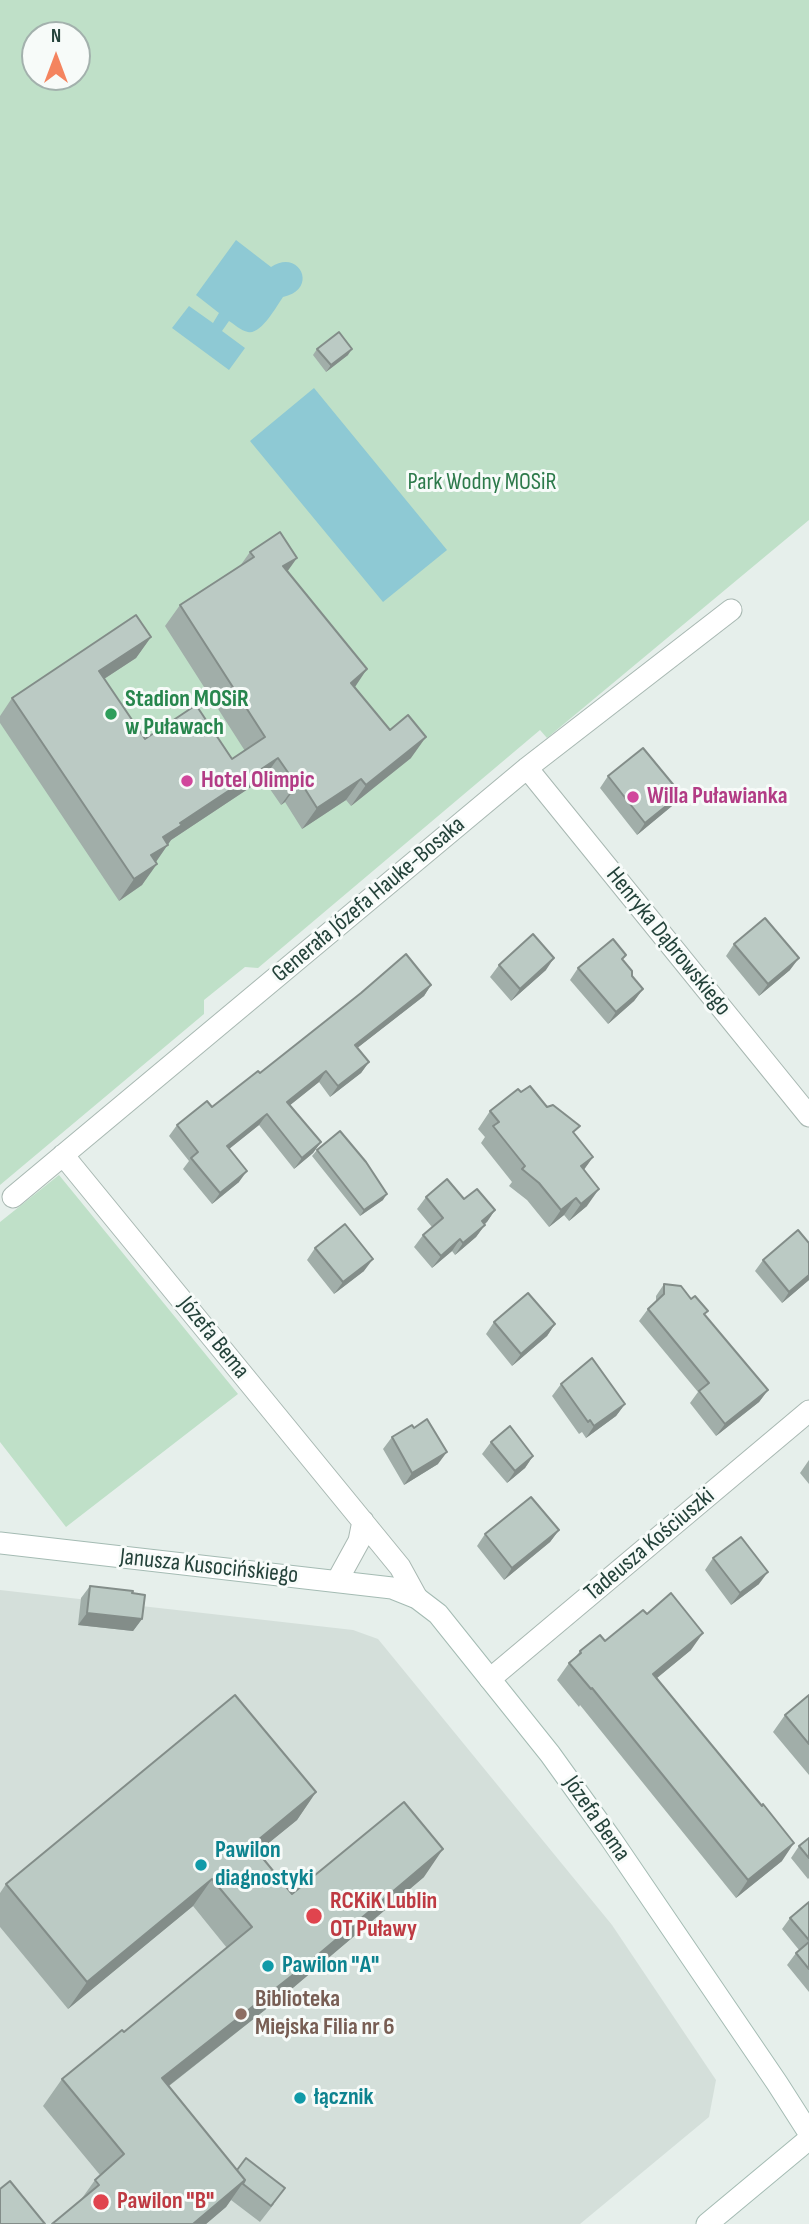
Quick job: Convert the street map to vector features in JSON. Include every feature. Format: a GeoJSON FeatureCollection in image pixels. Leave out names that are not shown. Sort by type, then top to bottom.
{"type":"FeatureCollection","features":[{"type":"Feature","properties":{"kind":"street","name":"Generała Józefa Hauke-Bosaka"},"geometry":{"type":"LineString","coordinates":[[13,1197],[527,768],[731,610]]}},
{"type":"Feature","properties":{"kind":"street","name":"Henryka Dąbrowskiego"},"geometry":{"type":"LineString","coordinates":[[527,768],[809,1116]]}},
{"type":"Feature","properties":{"kind":"street","name":"Józefa Bema"},"geometry":{"type":"LineString","coordinates":[[63,1155],[400,1567],[416,1598],[438,1614],[550,1754],[611,1839],[809,2133]]}},
{"type":"Feature","properties":{"kind":"street","name":"Tadeusza Kościuszki"},"geometry":{"type":"LineString","coordinates":[[491,1679],[809,1412]]}},
{"type":"Feature","properties":{"kind":"street"},"geometry":{"type":"LineString","coordinates":[[337,1581],[359,1541],[363,1521]]}},
{"type":"Feature","properties":{"kind":"street","name":"Janusza Kusocińskiego"},"geometry":{"type":"LineString","coordinates":[[0,1544],[392,1588],[416,1598]]}},
{"type":"Feature","properties":{"kind":"street"},"geometry":{"type":"LineString","coordinates":[[707,2224],[809,2139]]}},
{"type":"Feature","properties":{"kind":"shaded area"},"geometry":{"type":"Polygon","coordinates":[[[0,1590],[353,1630],[378,1639],[612,1925],[716,2080],[709,2117],[580,2224],[0,2224],[0,1590]]]}},
{"type":"Feature","properties":{"kind":"green space","name":"Park Wodny MOSiR"},"geometry":{"type":"Polygon","coordinates":[[[0,0],[809,0],[809,520],[547,738],[540,730],[258,968],[245,967],[204,1000],[204,1014],[0,1185],[0,0]]]}},
{"type":"Feature","properties":{"kind":"green space"},"geometry":{"type":"Polygon","coordinates":[[[59,1175],[238,1394],[66,1527],[0,1442],[0,1222],[59,1175]]]}},
{"type":"Feature","properties":{"kind":"water"},"geometry":{"type":"Polygon","coordinates":[[[236,240],[271,267],[281,263],[297,266],[303,279],[300,287],[294,293],[283,297],[268,319],[253,332],[240,329],[229,321],[222,331],[245,348],[229,370],[172,328],[189,306],[213,323],[219,313],[196,295],[236,240]]]}},
{"type":"Feature","properties":{"kind":"water"},"geometry":{"type":"Polygon","coordinates":[[[314,388],[447,550],[383,602],[250,441],[314,388]]]}},
{"type":"Feature","properties":{"kind":"building"},"geometry":{"type":"Polygon","coordinates":[[[339,332],[352,349],[331,365],[317,349],[339,332]]]}},
{"type":"Feature","properties":{"kind":"building"},"geometry":{"type":"Polygon","coordinates":[[[280,532],[297,558],[283,566],[367,669],[351,683],[390,730],[408,715],[426,737],[366,785],[361,779],[317,808],[300,781],[296,784],[278,758],[163,837],[168,845],[151,855],[157,864],[134,879],[12,698],[136,615],[151,637],[99,671],[145,739],[196,705],[232,759],[265,737],[180,605],[254,557],[250,552],[280,532]]]}},
{"type":"Feature","properties":{"kind":"building"},"geometry":{"type":"Polygon","coordinates":[[[643,748],[681,794],[645,823],[608,776],[643,748]]]}},
{"type":"Feature","properties":{"kind":"building"},"geometry":{"type":"Polygon","coordinates":[[[765,918],[799,958],[768,984],[734,944],[765,918]]]}},
{"type":"Feature","properties":{"kind":"building"},"geometry":{"type":"Polygon","coordinates":[[[533,934],[554,958],[520,989],[499,965],[533,934]]]}},
{"type":"Feature","properties":{"kind":"building"},"geometry":{"type":"Polygon","coordinates":[[[613,939],[626,955],[622,959],[643,989],[616,1012],[578,968],[613,939]]]}},
{"type":"Feature","properties":{"kind":"building"},"geometry":{"type":"Polygon","coordinates":[[[406,954],[431,985],[355,1045],[369,1062],[338,1086],[326,1071],[287,1102],[321,1142],[302,1158],[267,1114],[227,1146],[247,1171],[220,1193],[191,1158],[198,1152],[177,1125],[207,1101],[212,1107],[258,1071],[260,1073],[406,954]]]}},
{"type":"Feature","properties":{"kind":"building"},"geometry":{"type":"Polygon","coordinates":[[[530,1086],[547,1107],[553,1105],[580,1126],[573,1132],[593,1157],[581,1166],[599,1189],[581,1204],[576,1198],[561,1210],[539,1183],[522,1169],[525,1166],[493,1126],[499,1122],[490,1111],[518,1089],[521,1092],[530,1086]]]}},
{"type":"Feature","properties":{"kind":"building"},"geometry":{"type":"Polygon","coordinates":[[[340,1131],[366,1162],[387,1194],[364,1210],[317,1150],[340,1131]]]}},
{"type":"Feature","properties":{"kind":"building"},"geometry":{"type":"Polygon","coordinates":[[[447,1179],[464,1199],[477,1189],[495,1210],[482,1221],[485,1225],[463,1243],[460,1239],[441,1256],[423,1235],[443,1218],[426,1197],[447,1179]]]}},
{"type":"Feature","properties":{"kind":"building"},"geometry":{"type":"Polygon","coordinates":[[[345,1224],[373,1259],[343,1282],[315,1248],[345,1224]]]}},
{"type":"Feature","properties":{"kind":"building"},"geometry":{"type":"Polygon","coordinates":[[[798,1230],[809,1243],[809,1275],[789,1292],[763,1260],[798,1230]]]}},
{"type":"Feature","properties":{"kind":"building"},"geometry":{"type":"Polygon","coordinates":[[[664,1284],[681,1286],[691,1299],[695,1296],[708,1311],[704,1314],[768,1390],[725,1424],[699,1391],[709,1383],[648,1309],[664,1294],[664,1284]]]}},
{"type":"Feature","properties":{"kind":"building"},"geometry":{"type":"Polygon","coordinates":[[[528,1293],[555,1324],[521,1354],[494,1322],[528,1293]]]}},
{"type":"Feature","properties":{"kind":"building"},"geometry":{"type":"Polygon","coordinates":[[[592,1358],[625,1404],[594,1426],[590,1420],[588,1422],[561,1384],[592,1358]]]}},
{"type":"Feature","properties":{"kind":"building"},"geometry":{"type":"Polygon","coordinates":[[[427,1419],[447,1452],[412,1473],[392,1437],[427,1419]]]}},
{"type":"Feature","properties":{"kind":"building"},"geometry":{"type":"Polygon","coordinates":[[[510,1426],[533,1456],[515,1471],[491,1442],[510,1426]]]}},
{"type":"Feature","properties":{"kind":"building"},"geometry":{"type":"Polygon","coordinates":[[[531,1497],[559,1530],[512,1568],[485,1534],[531,1497]]]}},
{"type":"Feature","properties":{"kind":"building"},"geometry":{"type":"Polygon","coordinates":[[[741,1537],[768,1572],[740,1593],[713,1558],[741,1537]]]}},
{"type":"Feature","properties":{"kind":"building"},"geometry":{"type":"Polygon","coordinates":[[[90,1586],[145,1595],[142,1619],[87,1613],[90,1586]]]}},
{"type":"Feature","properties":{"kind":"building"},"geometry":{"type":"Polygon","coordinates":[[[671,1593],[703,1633],[653,1674],[794,1843],[748,1880],[569,1663],[600,1635],[605,1641],[643,1610],[647,1614],[671,1593]]]}},
{"type":"Feature","properties":{"kind":"building"},"geometry":{"type":"Polygon","coordinates":[[[235,1695],[316,1792],[252,1845],[292,1894],[404,1802],[443,1849],[313,1959],[162,2078],[245,2180],[193,2224],[52,2224],[99,2185],[95,2180],[124,2154],[62,2079],[252,1927],[212,1879],[87,1982],[6,1884],[235,1695]]]}},
{"type":"Feature","properties":{"kind":"building"},"geometry":{"type":"Polygon","coordinates":[[[809,1695],[809,1744],[785,1715],[809,1695]]]}},
{"type":"Feature","properties":{"kind":"building"},"geometry":{"type":"Polygon","coordinates":[[[809,1838],[809,1858],[799,1846],[809,1838]]]}},
{"type":"Feature","properties":{"kind":"building"},"geometry":{"type":"Polygon","coordinates":[[[809,1902],[809,1940],[790,1918],[809,1902]]]}},
{"type":"Feature","properties":{"kind":"building"},"geometry":{"type":"Polygon","coordinates":[[[809,1942],[809,1969],[796,1953],[809,1942]]]}},
{"type":"Feature","properties":{"kind":"building"},"geometry":{"type":"Polygon","coordinates":[[[246,2158],[285,2188],[271,2206],[243,2184],[245,2180],[237,2170],[246,2158]]]}},
{"type":"Feature","properties":{"kind":"building"},"geometry":{"type":"Polygon","coordinates":[[[10,2181],[45,2224],[0,2224],[0,2189],[10,2181]]]}},
{"type":"Feature","properties":{"kind":"place","name":"Stadion MOSiR w Puławach"},"geometry":{"type":"Point","coordinates":[111,714]}},
{"type":"Feature","properties":{"kind":"place","name":"Hotel Olimpic"},"geometry":{"type":"Point","coordinates":[187,781]}},
{"type":"Feature","properties":{"kind":"place","name":"Willa Puławianka"},"geometry":{"type":"Point","coordinates":[633,797]}},
{"type":"Feature","properties":{"kind":"place","name":"Pawilon diagnostyki"},"geometry":{"type":"Point","coordinates":[201,1865]}},
{"type":"Feature","properties":{"kind":"place","name":"RCKiK Lublin OT Puławy"},"geometry":{"type":"Point","coordinates":[314,1916]}},
{"type":"Feature","properties":{"kind":"place","name":"Pawilon \"A\""},"geometry":{"type":"Point","coordinates":[268,1966]}},
{"type":"Feature","properties":{"kind":"place","name":"Biblioteka Miejska Filia nr 6"},"geometry":{"type":"Point","coordinates":[241,2014]}},
{"type":"Feature","properties":{"kind":"place","name":"łącznik"},"geometry":{"type":"Point","coordinates":[300,2098]}},
{"type":"Feature","properties":{"kind":"place","name":"Pawilon \"B\""},"geometry":{"type":"Point","coordinates":[101,2202]}}]}
